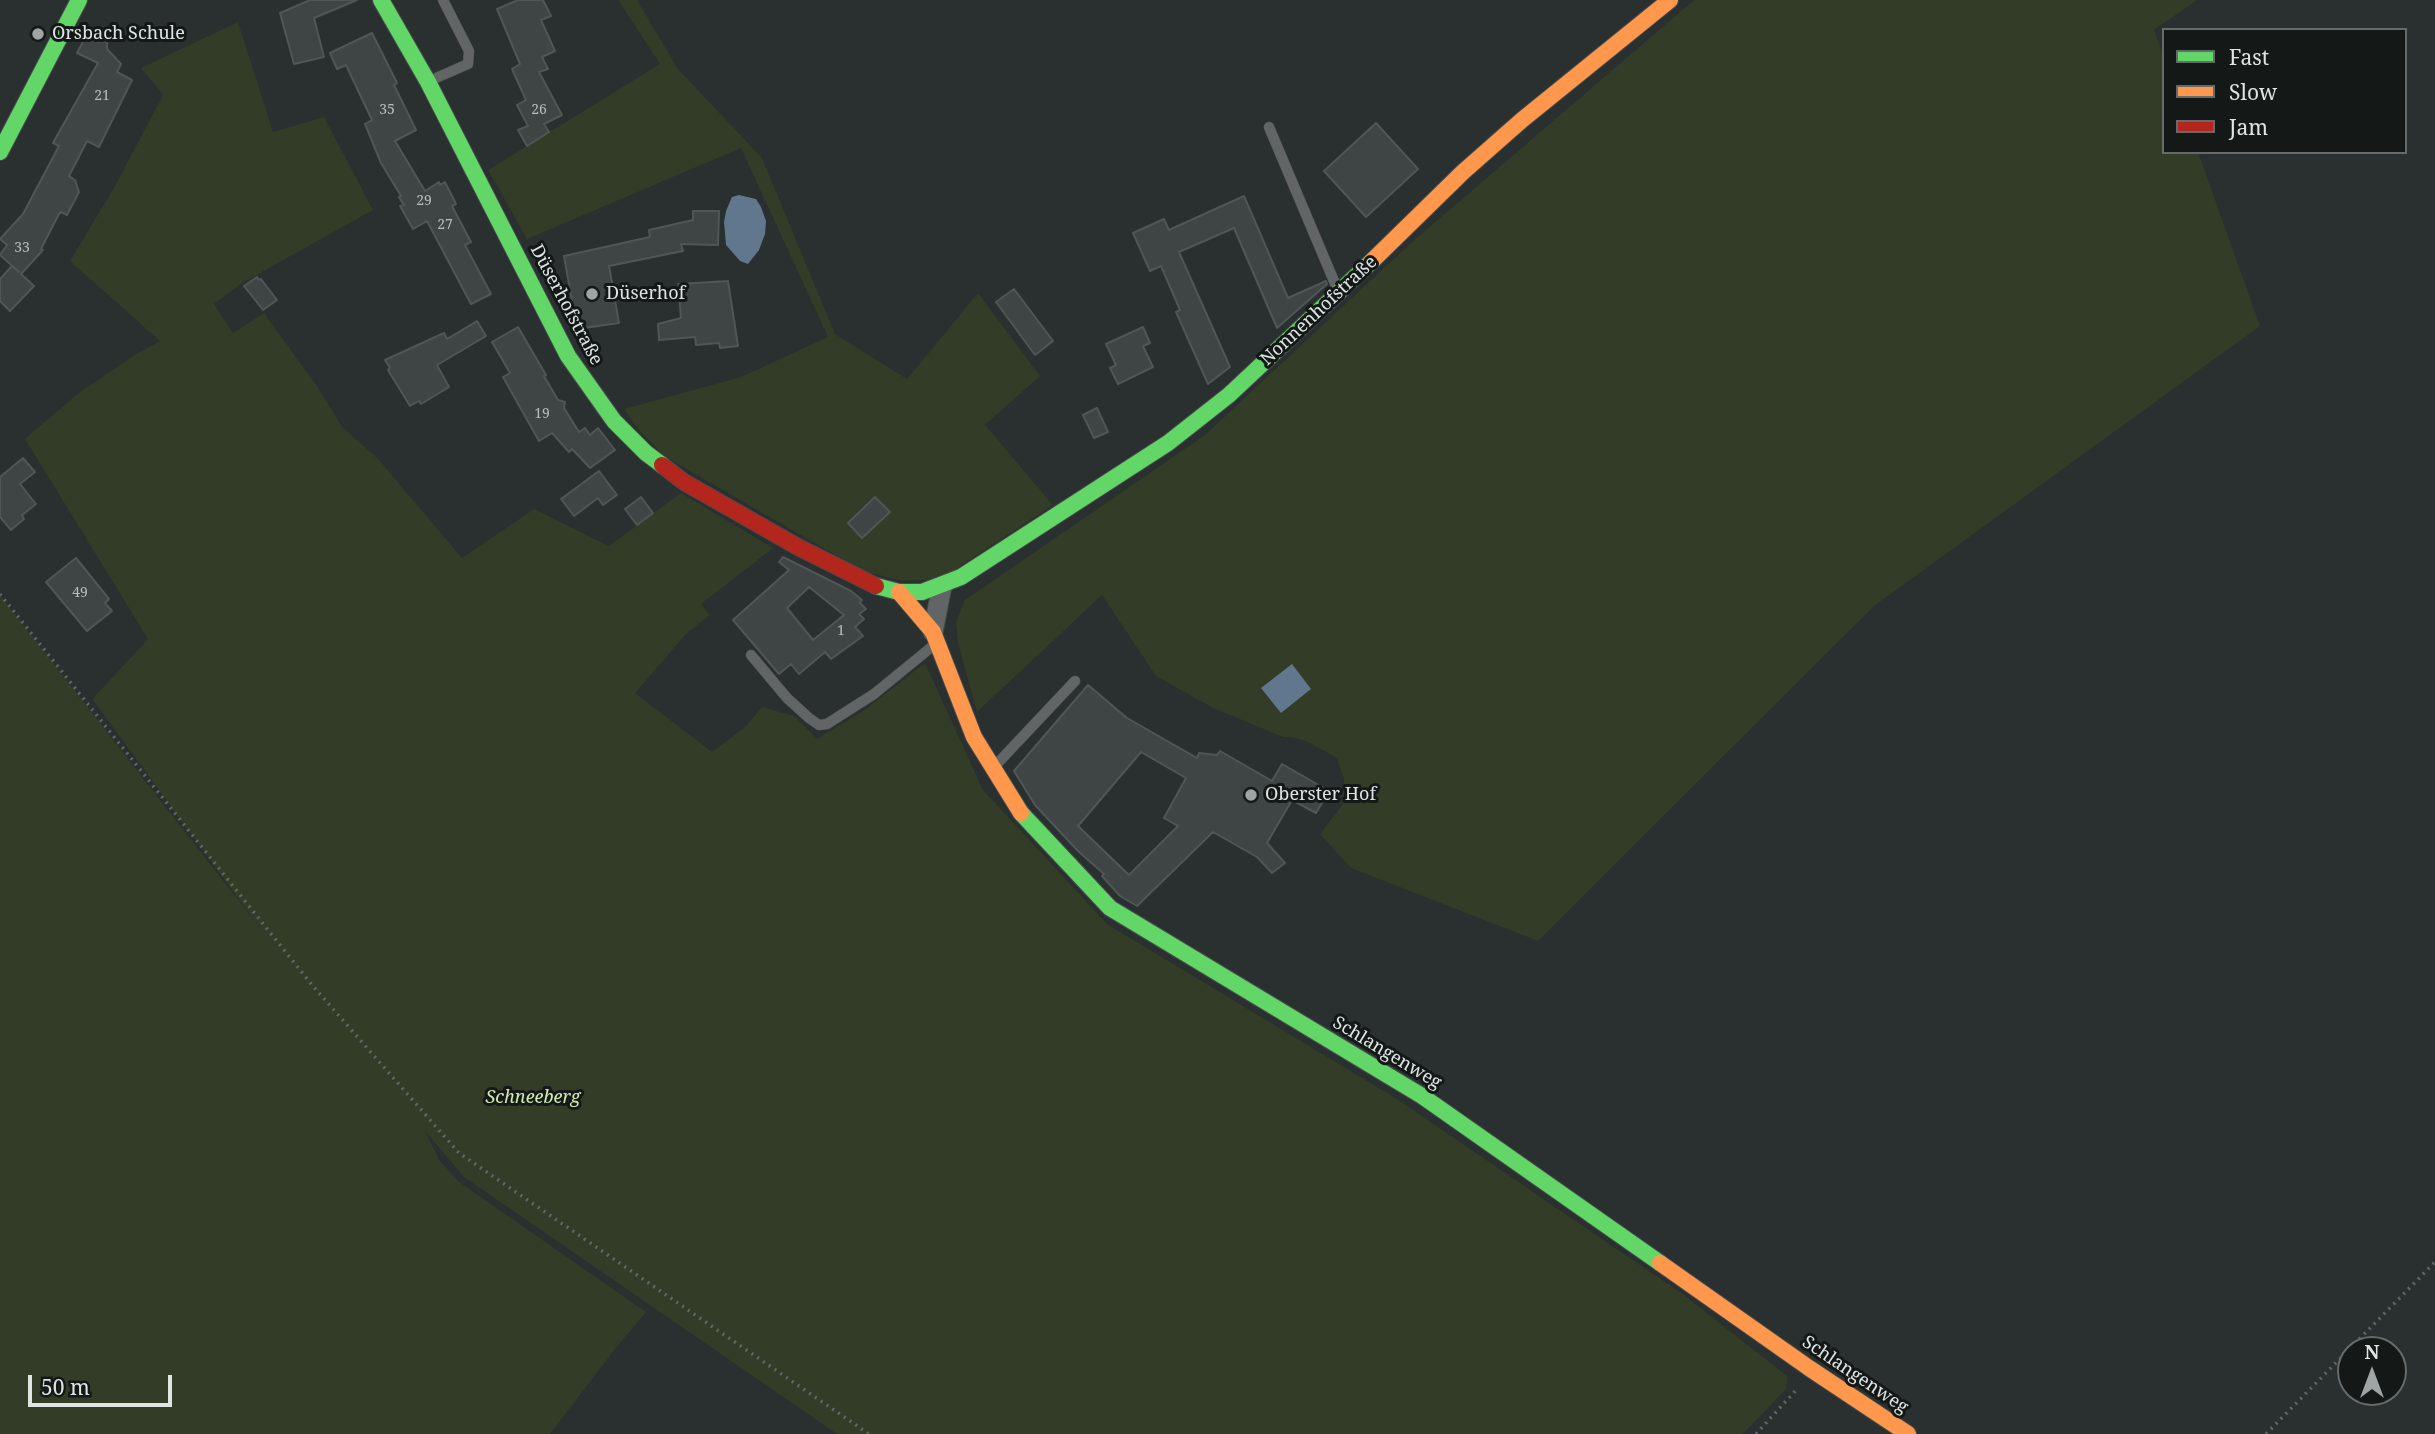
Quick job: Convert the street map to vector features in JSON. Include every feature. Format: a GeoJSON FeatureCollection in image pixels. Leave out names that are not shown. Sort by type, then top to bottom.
{"type":"FeatureCollection","features":[{"type":"Feature","properties":{"kind":"street"},"geometry":{"type":"LineString","coordinates":[[0,152],[79,0]]}},
{"type":"Feature","properties":{"kind":"street","name":"Düserhofstraße"},"geometry":{"type":"LineString","coordinates":[[381,0],[428,82],[568,356],[614,421],[646,453],[684,482],[798,547],[879,588],[899,592]]}},
{"type":"Feature","properties":{"kind":"street","name":"Nonnenhofstraße"},"geometry":{"type":"LineString","coordinates":[[899,592],[922,592],[961,577],[1168,443],[1229,395],[1339,294],[1463,172],[1522,120],[1670,0]]}},
{"type":"Feature","properties":{"kind":"street"},"geometry":{"type":"LineString","coordinates":[[935,637],[942,586]]}},
{"type":"Feature","properties":{"kind":"street"},"geometry":{"type":"LineString","coordinates":[[899,592],[935,637]]}},
{"type":"Feature","properties":{"kind":"street","name":"Schlangenweg"},"geometry":{"type":"LineString","coordinates":[[935,637],[974,737],[1023,816],[1110,908],[1422,1096],[1908,1434]]}},
{"type":"Feature","properties":{"kind":"lane"},"geometry":{"type":"LineString","coordinates":[[428,82],[468,64],[469,51],[443,0]]}},
{"type":"Feature","properties":{"kind":"lane"},"geometry":{"type":"LineString","coordinates":[[1269,127],[1339,294]]}},
{"type":"Feature","properties":{"kind":"lane"},"geometry":{"type":"LineString","coordinates":[[751,655],[787,698],[809,718],[819,724],[827,724],[874,694],[935,637]]}},
{"type":"Feature","properties":{"kind":"lane"},"geometry":{"type":"LineString","coordinates":[[993,768],[1075,681]]}},
{"type":"Feature","properties":{"kind":"path"},"geometry":{"type":"LineString","coordinates":[[0,594],[312,985],[459,1153],[869,1434]]}},
{"type":"Feature","properties":{"kind":"path"},"geometry":{"type":"LineString","coordinates":[[2266,1434],[2435,1262]]}},
{"type":"Feature","properties":{"kind":"path"},"geometry":{"type":"LineString","coordinates":[[1756,1434],[1796,1392],[1810,1368]]}},
{"type":"Feature","properties":{"kind":"green space"},"geometry":{"type":"Polygon","coordinates":[[[618,0],[637,0],[678,69],[762,158],[835,334],[907,379],[978,293],[1040,376],[985,425],[1053,505],[954,570],[927,580],[902,581],[863,571],[664,456],[638,429],[624,409],[741,377],[828,337],[741,148],[527,239],[488,170],[660,64],[618,0]]]}},
{"type":"Feature","properties":{"kind":"green space"},"geometry":{"type":"Polygon","coordinates":[[[1694,0],[2197,0],[2154,30],[2162,52],[2162,154],[2199,154],[2260,326],[1874,606],[1538,941],[1351,868],[1320,834],[1343,804],[1344,779],[1337,758],[1308,742],[1283,737],[1213,708],[1156,676],[1102,595],[977,712],[958,643],[956,622],[965,600],[1205,435],[1412,242],[1694,0]]]}},
{"type":"Feature","properties":{"kind":"green space","name":"Schneeberg"},"geometry":{"type":"Polygon","coordinates":[[[238,22],[273,132],[324,117],[373,210],[242,283],[214,304],[233,333],[264,313],[319,389],[342,427],[379,460],[462,558],[534,509],[609,546],[681,493],[773,548],[701,604],[710,615],[687,633],[635,693],[712,752],[745,727],[762,707],[794,716],[817,739],[863,711],[925,663],[983,790],[1107,924],[1397,1099],[1684,1295],[1787,1376],[1786,1389],[1743,1434],[837,1434],[464,1177],[425,1131],[439,1160],[459,1182],[646,1312],[550,1434],[0,1434],[0,595],[260,928],[93,700],[148,639],[25,439],[76,395],[160,341],[70,261],[115,186],[163,95],[141,68],[238,22]]]}},
{"type":"Feature","properties":{"kind":"water"},"geometry":{"type":"Polygon","coordinates":[[[739,195],[756,199],[766,221],[759,250],[748,264],[740,261],[726,245],[726,211],[732,197],[739,195]]]}},
{"type":"Feature","properties":{"kind":"water"},"geometry":{"type":"Polygon","coordinates":[[[1292,664],[1311,689],[1281,713],[1261,688],[1292,664]]]}},
{"type":"Feature","properties":{"kind":"building"},"geometry":{"type":"Polygon","coordinates":[[[310,0],[357,0],[314,18],[324,57],[294,64],[280,13],[310,0]]]}},
{"type":"Feature","properties":{"kind":"building"},"geometry":{"type":"Polygon","coordinates":[[[518,0],[543,0],[551,16],[541,20],[555,51],[542,57],[548,69],[539,72],[562,115],[544,124],[549,132],[527,146],[518,130],[528,126],[517,105],[526,100],[512,69],[520,64],[497,9],[518,0]]]}},
{"type":"Feature","properties":{"kind":"building"},"geometry":{"type":"Polygon","coordinates":[[[372,33],[397,83],[394,85],[416,130],[395,141],[425,191],[439,182],[440,185],[445,182],[456,204],[452,206],[471,242],[465,245],[491,294],[471,304],[427,221],[413,229],[400,206],[404,205],[399,197],[401,196],[381,163],[365,124],[372,120],[346,65],[337,69],[330,53],[372,33]]]}},
{"type":"Feature","properties":{"kind":"building"},"geometry":{"type":"Polygon","coordinates":[[[86,36],[98,42],[107,41],[107,49],[121,64],[117,72],[132,80],[99,147],[87,141],[69,176],[75,180],[79,192],[67,215],[61,212],[59,214],[41,249],[43,250],[21,274],[34,286],[10,311],[0,301],[0,279],[12,266],[19,272],[0,255],[7,245],[0,239],[23,214],[59,146],[53,143],[98,63],[77,53],[86,36]]]}},
{"type":"Feature","properties":{"kind":"building"},"geometry":{"type":"Polygon","coordinates":[[[1376,123],[1418,169],[1366,217],[1324,171],[1376,123]]]}},
{"type":"Feature","properties":{"kind":"building"},"geometry":{"type":"Polygon","coordinates":[[[1244,196],[1288,298],[1326,281],[1327,284],[1277,328],[1234,228],[1179,252],[1230,367],[1208,384],[1176,312],[1180,310],[1161,266],[1150,271],[1133,233],[1164,219],[1169,230],[1244,196]]]}},
{"type":"Feature","properties":{"kind":"building","name":"Düserhof"},"geometry":{"type":"Polygon","coordinates":[[[693,211],[719,211],[718,245],[681,244],[683,251],[609,266],[619,323],[577,329],[564,256],[650,237],[649,230],[693,220],[693,211]]]}},
{"type":"Feature","properties":{"kind":"building"},"geometry":{"type":"Polygon","coordinates":[[[257,277],[277,300],[263,310],[244,286],[257,277]]]}},
{"type":"Feature","properties":{"kind":"building"},"geometry":{"type":"Polygon","coordinates":[[[728,281],[738,346],[720,348],[719,343],[696,345],[695,337],[659,340],[658,324],[681,318],[678,284],[728,281]]]}},
{"type":"Feature","properties":{"kind":"building"},"geometry":{"type":"Polygon","coordinates":[[[1014,289],[1053,341],[1035,355],[996,302],[1014,289]]]}},
{"type":"Feature","properties":{"kind":"building"},"geometry":{"type":"Polygon","coordinates":[[[477,321],[486,336],[437,365],[449,387],[421,404],[419,401],[410,406],[388,370],[390,368],[385,360],[444,333],[447,339],[477,321]]]}},
{"type":"Feature","properties":{"kind":"building"},"geometry":{"type":"Polygon","coordinates":[[[518,327],[558,400],[565,402],[564,408],[579,432],[585,428],[590,435],[598,428],[615,450],[590,468],[572,449],[569,452],[552,433],[539,441],[503,377],[510,373],[492,342],[518,327]]]}},
{"type":"Feature","properties":{"kind":"building"},"geometry":{"type":"Polygon","coordinates":[[[1143,327],[1150,343],[1143,346],[1153,367],[1118,384],[1110,368],[1116,365],[1106,344],[1143,327]]]}},
{"type":"Feature","properties":{"kind":"building"},"geometry":{"type":"Polygon","coordinates":[[[1097,408],[1108,432],[1094,438],[1083,415],[1097,408]]]}},
{"type":"Feature","properties":{"kind":"building"},"geometry":{"type":"Polygon","coordinates":[[[23,458],[35,472],[20,484],[36,504],[22,515],[24,519],[11,530],[0,517],[0,477],[23,458]]]}},
{"type":"Feature","properties":{"kind":"building"},"geometry":{"type":"Polygon","coordinates":[[[599,471],[617,495],[603,505],[598,498],[574,516],[561,499],[599,471]]]}},
{"type":"Feature","properties":{"kind":"building"},"geometry":{"type":"Polygon","coordinates":[[[641,497],[653,513],[637,525],[625,509],[641,497]]]}},
{"type":"Feature","properties":{"kind":"building"},"geometry":{"type":"Polygon","coordinates":[[[875,497],[890,512],[862,538],[848,523],[875,497]]]}},
{"type":"Feature","properties":{"kind":"building"},"geometry":{"type":"Polygon","coordinates":[[[783,557],[851,591],[862,600],[860,603],[866,609],[859,614],[864,619],[855,627],[863,636],[831,659],[825,652],[799,674],[791,664],[779,674],[733,620],[789,570],[779,562],[783,557]],[[809,587],[787,608],[813,640],[844,615],[809,587]]]}},
{"type":"Feature","properties":{"kind":"building"},"geometry":{"type":"Polygon","coordinates":[[[76,558],[109,599],[105,603],[112,611],[87,631],[46,582],[76,558]]]}},
{"type":"Feature","properties":{"kind":"building","name":"Oberster Hof"},"geometry":{"type":"Polygon","coordinates":[[[1088,685],[1127,718],[1197,758],[1199,753],[1217,755],[1220,751],[1272,781],[1282,764],[1329,791],[1316,813],[1292,800],[1267,843],[1285,863],[1272,873],[1257,857],[1213,832],[1137,906],[1120,896],[1102,876],[1104,874],[1078,851],[1035,805],[1014,771],[1088,685]],[[1141,752],[1078,826],[1129,875],[1178,826],[1164,818],[1186,778],[1141,752]]]}},
{"type":"Feature","properties":{"kind":"traffic: fast"},"geometry":{"type":"LineString","coordinates":[[0,152],[79,0]]}},
{"type":"Feature","properties":{"kind":"traffic: fast"},"geometry":{"type":"LineString","coordinates":[[381,0],[428,82],[568,356],[614,421],[662,465]]}},
{"type":"Feature","properties":{"kind":"traffic: fast"},"geometry":{"type":"LineString","coordinates":[[876,586],[899,592],[922,592],[961,577],[1168,443],[1229,395],[1372,261]]}},
{"type":"Feature","properties":{"kind":"traffic: fast"},"geometry":{"type":"LineString","coordinates":[[1021,813],[1110,908],[1422,1096],[1660,1263]]}},
{"type":"Feature","properties":{"kind":"traffic: slow"},"geometry":{"type":"LineString","coordinates":[[1372,261],[1463,172],[1522,120],[1670,0]]}},
{"type":"Feature","properties":{"kind":"traffic: slow"},"geometry":{"type":"LineString","coordinates":[[899,592],[933,632],[974,737],[1021,813]]}},
{"type":"Feature","properties":{"kind":"traffic: slow"},"geometry":{"type":"LineString","coordinates":[[1660,1263],[1908,1434]]}},
{"type":"Feature","properties":{"kind":"traffic: jam"},"geometry":{"type":"LineString","coordinates":[[662,465],[684,482],[798,547],[876,586]]}},
{"type":"Feature","properties":{"kind":"place","name":"Orsbach Schule"},"geometry":{"type":"Point","coordinates":[38,34]}},
{"type":"Feature","properties":{"kind":"place","name":"Düserhof"},"geometry":{"type":"Point","coordinates":[592,294]}},
{"type":"Feature","properties":{"kind":"place","name":"Oberster Hof"},"geometry":{"type":"Point","coordinates":[1251,795]}}]}
